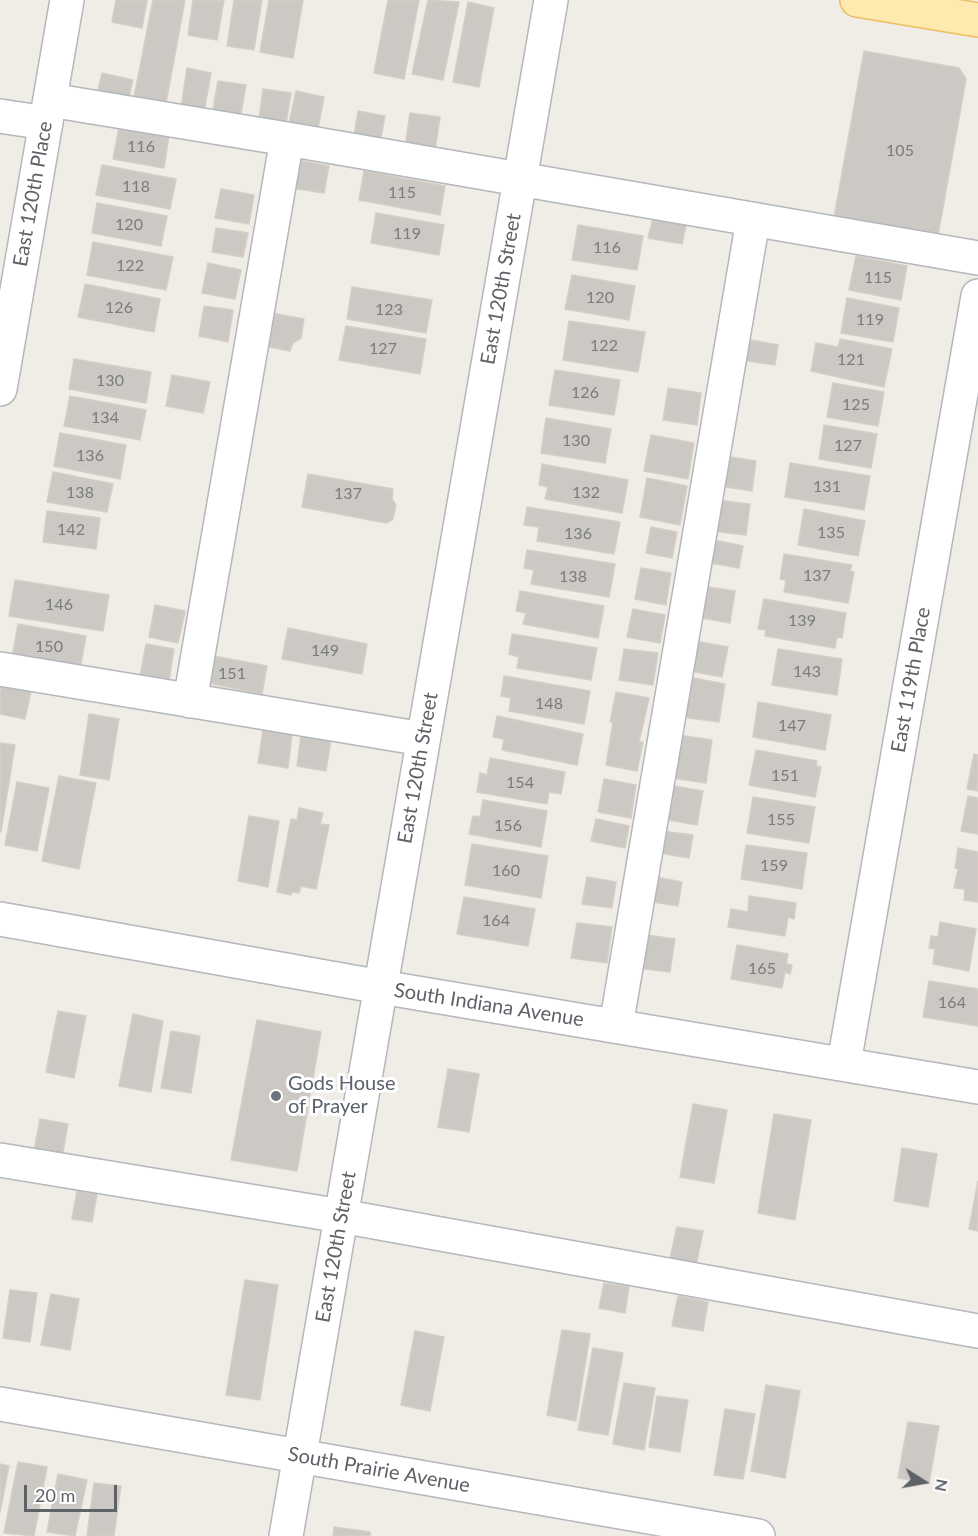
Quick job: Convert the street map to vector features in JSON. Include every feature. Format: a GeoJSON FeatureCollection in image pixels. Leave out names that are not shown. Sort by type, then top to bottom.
{"type":"FeatureCollection","features":[{"type":"Feature","properties":{"kind":"main road"},"geometry":{"type":"LineString","coordinates":[[857,0],[978,20]]}},
{"type":"Feature","properties":{"kind":"street","name":"East 120th Place"},"geometry":{"type":"LineString","coordinates":[[0,385],[67,0]]}},
{"type":"Feature","properties":{"kind":"street","name":"East 120th Street"},"geometry":{"type":"LineString","coordinates":[[286,1536],[550,0]]}},
{"type":"Feature","properties":{"kind":"street"},"geometry":{"type":"LineString","coordinates":[[0,116],[48,112],[287,139],[978,258]]}},
{"type":"Feature","properties":{"kind":"street"},"geometry":{"type":"LineString","coordinates":[[190,701],[287,139]]}},
{"type":"Feature","properties":{"kind":"street"},"geometry":{"type":"LineString","coordinates":[[616,1026],[753,220]]}},
{"type":"Feature","properties":{"kind":"street","name":"East 119th Place"},"geometry":{"type":"LineString","coordinates":[[844,1064],[978,296]]}},
{"type":"Feature","properties":{"kind":"street"},"geometry":{"type":"LineString","coordinates":[[0,669],[423,739]]}},
{"type":"Feature","properties":{"kind":"street","name":"South Indiana Avenue"},"geometry":{"type":"LineString","coordinates":[[0,919],[381,987],[978,1087]]}},
{"type":"Feature","properties":{"kind":"street"},"geometry":{"type":"LineString","coordinates":[[0,1160],[341,1216],[978,1331]]}},
{"type":"Feature","properties":{"kind":"street","name":"South Prairie Avenue"},"geometry":{"type":"LineString","coordinates":[[0,1404],[758,1536]]}},
{"type":"Feature","properties":{"kind":"building"},"geometry":{"type":"Polygon","coordinates":[[[116,0],[147,0],[142,28],[112,22],[116,0]]]}},
{"type":"Feature","properties":{"kind":"building"},"geometry":{"type":"Polygon","coordinates":[[[153,0],[185,0],[166,103],[134,97],[153,0]]]}},
{"type":"Feature","properties":{"kind":"building"},"geometry":{"type":"Polygon","coordinates":[[[193,0],[224,0],[217,40],[188,35],[193,0]]]}},
{"type":"Feature","properties":{"kind":"building"},"geometry":{"type":"Polygon","coordinates":[[[234,0],[262,0],[254,50],[227,46],[234,0]]]}},
{"type":"Feature","properties":{"kind":"building"},"geometry":{"type":"Polygon","coordinates":[[[269,0],[303,0],[293,58],[260,52],[269,0]]]}},
{"type":"Feature","properties":{"kind":"building"},"geometry":{"type":"Polygon","coordinates":[[[388,0],[419,0],[404,79],[374,73],[388,0]]]}},
{"type":"Feature","properties":{"kind":"building"},"geometry":{"type":"Polygon","coordinates":[[[428,0],[459,2],[443,80],[412,74],[428,0]]]}},
{"type":"Feature","properties":{"kind":"building"},"geometry":{"type":"Polygon","coordinates":[[[468,2],[494,8],[479,87],[453,82],[468,2]]]}},
{"type":"Feature","properties":{"kind":"building"},"geometry":{"type":"Polygon","coordinates":[[[864,51],[959,68],[966,79],[937,241],[833,223],[864,51]]]}},
{"type":"Feature","properties":{"kind":"building"},"geometry":{"type":"Polygon","coordinates":[[[187,68],[211,73],[204,112],[181,108],[187,68]]]}},
{"type":"Feature","properties":{"kind":"building"},"geometry":{"type":"Polygon","coordinates":[[[102,73],[133,80],[128,101],[97,94],[102,73]]]}},
{"type":"Feature","properties":{"kind":"building"},"geometry":{"type":"Polygon","coordinates":[[[218,81],[246,85],[240,119],[212,115],[218,81]]]}},
{"type":"Feature","properties":{"kind":"building"},"geometry":{"type":"Polygon","coordinates":[[[263,89],[291,93],[286,124],[259,119],[263,89]]]}},
{"type":"Feature","properties":{"kind":"building"},"geometry":{"type":"Polygon","coordinates":[[[296,91],[324,97],[317,134],[288,128],[296,91]]]}},
{"type":"Feature","properties":{"kind":"building"},"geometry":{"type":"Polygon","coordinates":[[[358,111],[385,116],[379,147],[353,142],[358,111]]]}},
{"type":"Feature","properties":{"kind":"building"},"geometry":{"type":"Polygon","coordinates":[[[410,113],[440,117],[435,150],[405,147],[410,113]]]}},
{"type":"Feature","properties":{"kind":"building"},"geometry":{"type":"Polygon","coordinates":[[[119,127],[169,136],[164,168],[113,159],[119,127]]]}},
{"type":"Feature","properties":{"kind":"building"},"geometry":{"type":"Polygon","coordinates":[[[297,160],[329,166],[324,193],[291,188],[297,160]]]}},
{"type":"Feature","properties":{"kind":"building"},"geometry":{"type":"Polygon","coordinates":[[[102,165],[176,179],[170,209],[96,195],[102,165]]]}},
{"type":"Feature","properties":{"kind":"building"},"geometry":{"type":"Polygon","coordinates":[[[364,171],[445,186],[440,215],[359,200],[364,171]]]}},
{"type":"Feature","properties":{"kind":"building"},"geometry":{"type":"Polygon","coordinates":[[[221,189],[254,195],[249,224],[215,218],[221,189]]]}},
{"type":"Feature","properties":{"kind":"building"},"geometry":{"type":"Polygon","coordinates":[[[97,203],[167,216],[161,246],[92,233],[97,203]]]}},
{"type":"Feature","properties":{"kind":"building"},"geometry":{"type":"Polygon","coordinates":[[[376,213],[444,225],[439,255],[371,243],[376,213]]]}},
{"type":"Feature","properties":{"kind":"building"},"geometry":{"type":"Polygon","coordinates":[[[653,218],[686,225],[682,244],[648,238],[653,218]]]}},
{"type":"Feature","properties":{"kind":"building"},"geometry":{"type":"Polygon","coordinates":[[[578,225],[643,236],[637,270],[572,260],[578,225]]]}},
{"type":"Feature","properties":{"kind":"building"},"geometry":{"type":"Polygon","coordinates":[[[216,228],[248,233],[243,257],[212,252],[216,228]]]}},
{"type":"Feature","properties":{"kind":"building"},"geometry":{"type":"Polygon","coordinates":[[[93,242],[173,257],[166,290],[87,275],[93,242]]]}},
{"type":"Feature","properties":{"kind":"building"},"geometry":{"type":"Polygon","coordinates":[[[856,256],[907,266],[901,300],[849,290],[856,256]]]}},
{"type":"Feature","properties":{"kind":"building"},"geometry":{"type":"Polygon","coordinates":[[[208,263],[241,270],[235,299],[202,293],[208,263]]]}},
{"type":"Feature","properties":{"kind":"building"},"geometry":{"type":"Polygon","coordinates":[[[572,275],[635,286],[629,320],[565,309],[572,275]]]}},
{"type":"Feature","properties":{"kind":"building"},"geometry":{"type":"Polygon","coordinates":[[[85,284],[160,299],[154,332],[78,317],[85,284]]]}},
{"type":"Feature","properties":{"kind":"building"},"geometry":{"type":"Polygon","coordinates":[[[352,287],[432,300],[426,333],[347,319],[352,287]]]}},
{"type":"Feature","properties":{"kind":"building"},"geometry":{"type":"Polygon","coordinates":[[[847,298],[899,308],[893,342],[841,333],[847,298]]]}},
{"type":"Feature","properties":{"kind":"building"},"geometry":{"type":"Polygon","coordinates":[[[204,306],[233,310],[228,342],[199,336],[204,306]]]}},
{"type":"Feature","properties":{"kind":"building"},"geometry":{"type":"Polygon","coordinates":[[[267,312],[304,319],[301,338],[293,343],[290,351],[260,345],[267,312]]]}},
{"type":"Feature","properties":{"kind":"building"},"geometry":{"type":"Polygon","coordinates":[[[569,321],[645,332],[638,372],[563,360],[569,321]]]}},
{"type":"Feature","properties":{"kind":"building"},"geometry":{"type":"Polygon","coordinates":[[[346,326],[426,339],[420,374],[339,360],[346,326]]]}},
{"type":"Feature","properties":{"kind":"building"},"geometry":{"type":"Polygon","coordinates":[[[745,339],[778,345],[775,365],[741,360],[745,339]]]}},
{"type":"Feature","properties":{"kind":"building"},"geometry":{"type":"Polygon","coordinates":[[[840,339],[892,349],[884,387],[811,371],[816,343],[838,347],[840,339]]]}},
{"type":"Feature","properties":{"kind":"building"},"geometry":{"type":"Polygon","coordinates":[[[74,359],[151,372],[146,403],[69,389],[74,359]]]}},
{"type":"Feature","properties":{"kind":"building"},"geometry":{"type":"Polygon","coordinates":[[[555,370],[620,380],[614,415],[549,405],[555,370]]]}},
{"type":"Feature","properties":{"kind":"building"},"geometry":{"type":"Polygon","coordinates":[[[172,375],[210,382],[203,413],[166,406],[172,375]]]}},
{"type":"Feature","properties":{"kind":"building"},"geometry":{"type":"Polygon","coordinates":[[[833,383],[884,392],[878,426],[827,417],[833,383]]]}},
{"type":"Feature","properties":{"kind":"building"},"geometry":{"type":"Polygon","coordinates":[[[668,388],[701,393],[697,425],[663,420],[668,388]]]}},
{"type":"Feature","properties":{"kind":"building"},"geometry":{"type":"Polygon","coordinates":[[[70,396],[146,410],[140,440],[64,426],[70,396]]]}},
{"type":"Feature","properties":{"kind":"building"},"geometry":{"type":"Polygon","coordinates":[[[546,418],[611,429],[605,463],[541,453],[546,418]]]}},
{"type":"Feature","properties":{"kind":"building"},"geometry":{"type":"Polygon","coordinates":[[[824,425],[877,434],[871,468],[819,459],[824,425]]]}},
{"type":"Feature","properties":{"kind":"building"},"geometry":{"type":"Polygon","coordinates":[[[60,433],[126,445],[120,479],[54,466],[60,433]]]}},
{"type":"Feature","properties":{"kind":"building"},"geometry":{"type":"Polygon","coordinates":[[[651,435],[694,443],[688,479],[644,471],[651,435]]]}},
{"type":"Feature","properties":{"kind":"building"},"geometry":{"type":"Polygon","coordinates":[[[724,456],[756,461],[752,491],[720,486],[724,456]]]}},
{"type":"Feature","properties":{"kind":"building"},"geometry":{"type":"Polygon","coordinates":[[[790,463],[870,476],[864,510],[785,497],[790,463]]]}},
{"type":"Feature","properties":{"kind":"building"},"geometry":{"type":"Polygon","coordinates":[[[542,464],[628,480],[622,513],[545,499],[548,487],[539,485],[542,464]]]}},
{"type":"Feature","properties":{"kind":"building"},"geometry":{"type":"Polygon","coordinates":[[[53,472],[113,484],[107,512],[47,502],[53,472]]]}},
{"type":"Feature","properties":{"kind":"building"},"geometry":{"type":"Polygon","coordinates":[[[308,474],[393,489],[392,499],[396,505],[393,519],[386,523],[302,507],[308,474]]]}},
{"type":"Feature","properties":{"kind":"building"},"geometry":{"type":"Polygon","coordinates":[[[647,478],[687,486],[680,525],[640,517],[647,478]]]}},
{"type":"Feature","properties":{"kind":"building"},"geometry":{"type":"Polygon","coordinates":[[[716,500],[750,504],[746,535],[712,531],[716,500]]]}},
{"type":"Feature","properties":{"kind":"building"},"geometry":{"type":"Polygon","coordinates":[[[527,507],[620,522],[614,554],[537,541],[539,527],[524,525],[527,507]]]}},
{"type":"Feature","properties":{"kind":"building"},"geometry":{"type":"Polygon","coordinates":[[[804,509],[865,521],[858,556],[798,545],[804,509]]]}},
{"type":"Feature","properties":{"kind":"building"},"geometry":{"type":"Polygon","coordinates":[[[47,511],[100,518],[96,549],[43,542],[47,511]]]}},
{"type":"Feature","properties":{"kind":"building"},"geometry":{"type":"Polygon","coordinates":[[[651,527],[677,532],[672,558],[646,553],[651,527]]]}},
{"type":"Feature","properties":{"kind":"building"},"geometry":{"type":"Polygon","coordinates":[[[709,539],[743,546],[739,568],[705,562],[709,539]]]}},
{"type":"Feature","properties":{"kind":"building"},"geometry":{"type":"Polygon","coordinates":[[[527,550],[615,564],[609,597],[531,584],[534,570],[524,568],[527,550]]]}},
{"type":"Feature","properties":{"kind":"building"},"geometry":{"type":"Polygon","coordinates":[[[784,554],[852,565],[850,571],[854,572],[848,603],[784,592],[786,580],[780,579],[784,554]]]}},
{"type":"Feature","properties":{"kind":"building"},"geometry":{"type":"Polygon","coordinates":[[[641,568],[671,573],[666,605],[635,599],[641,568]]]}},
{"type":"Feature","properties":{"kind":"building"},"geometry":{"type":"Polygon","coordinates":[[[15,580],[109,595],[103,631],[9,616],[15,580]]]}},
{"type":"Feature","properties":{"kind":"building"},"geometry":{"type":"Polygon","coordinates":[[[702,586],[735,591],[730,623],[697,617],[702,586]]]}},
{"type":"Feature","properties":{"kind":"building"},"geometry":{"type":"Polygon","coordinates":[[[520,591],[604,606],[598,638],[523,624],[526,613],[516,611],[520,591]]]}},
{"type":"Feature","properties":{"kind":"building"},"geometry":{"type":"Polygon","coordinates":[[[764,599],[846,613],[842,638],[837,637],[835,648],[765,636],[766,630],[758,629],[764,599]]]}},
{"type":"Feature","properties":{"kind":"building"},"geometry":{"type":"Polygon","coordinates":[[[155,605],[185,611],[178,643],[149,637],[155,605]]]}},
{"type":"Feature","properties":{"kind":"building"},"geometry":{"type":"Polygon","coordinates":[[[633,609],[665,615],[660,643],[627,637],[633,609]]]}},
{"type":"Feature","properties":{"kind":"building"},"geometry":{"type":"Polygon","coordinates":[[[18,624],[86,636],[80,669],[12,658],[18,624]]]}},
{"type":"Feature","properties":{"kind":"building"},"geometry":{"type":"Polygon","coordinates":[[[288,628],[367,644],[362,674],[282,659],[288,628]]]}},
{"type":"Feature","properties":{"kind":"building"},"geometry":{"type":"Polygon","coordinates":[[[512,634],[597,648],[591,680],[517,668],[519,657],[509,654],[512,634]]]}},
{"type":"Feature","properties":{"kind":"building"},"geometry":{"type":"Polygon","coordinates":[[[695,641],[728,647],[722,677],[690,671],[695,641]]]}},
{"type":"Feature","properties":{"kind":"building"},"geometry":{"type":"Polygon","coordinates":[[[146,644],[174,649],[169,681],[140,676],[146,644]]]}},
{"type":"Feature","properties":{"kind":"building"},"geometry":{"type":"Polygon","coordinates":[[[624,649],[658,653],[653,685],[619,680],[624,649]]]}},
{"type":"Feature","properties":{"kind":"building"},"geometry":{"type":"Polygon","coordinates":[[[778,649],[842,659],[837,695],[772,685],[778,649]]]}},
{"type":"Feature","properties":{"kind":"building"},"geometry":{"type":"Polygon","coordinates":[[[203,654],[267,666],[262,694],[198,681],[203,654]]]}},
{"type":"Feature","properties":{"kind":"building"},"geometry":{"type":"Polygon","coordinates":[[[504,676],[590,691],[584,724],[509,711],[511,698],[501,696],[504,676]]]}},
{"type":"Feature","properties":{"kind":"building"},"geometry":{"type":"Polygon","coordinates":[[[688,677],[725,684],[719,722],[682,717],[688,677]]]}},
{"type":"Feature","properties":{"kind":"building"},"geometry":{"type":"Polygon","coordinates":[[[1,685],[31,691],[25,719],[0,714],[1,685]]]}},
{"type":"Feature","properties":{"kind":"building"},"geometry":{"type":"Polygon","coordinates":[[[616,692],[649,698],[639,742],[643,742],[637,771],[606,765],[613,722],[610,722],[616,692]]]}},
{"type":"Feature","properties":{"kind":"building"},"geometry":{"type":"Polygon","coordinates":[[[758,702],[831,715],[825,750],[753,737],[758,702]]]}},
{"type":"Feature","properties":{"kind":"building"},"geometry":{"type":"Polygon","coordinates":[[[89,714],[119,719],[109,780],[80,775],[89,714]]]}},
{"type":"Feature","properties":{"kind":"building"},"geometry":{"type":"Polygon","coordinates":[[[497,716],[583,734],[577,765],[502,750],[504,739],[493,737],[497,716]]]}},
{"type":"Feature","properties":{"kind":"building"},"geometry":{"type":"Polygon","coordinates":[[[263,730],[292,734],[288,768],[258,763],[263,730]]]}},
{"type":"Feature","properties":{"kind":"building"},"geometry":{"type":"Polygon","coordinates":[[[301,735],[331,740],[326,771],[297,766],[301,735]]]}},
{"type":"Feature","properties":{"kind":"building"},"geometry":{"type":"Polygon","coordinates":[[[678,735],[712,740],[706,783],[672,778],[678,735]]]}},
{"type":"Feature","properties":{"kind":"building"},"geometry":{"type":"Polygon","coordinates":[[[0,743],[15,745],[1,832],[0,831],[0,743]]]}},
{"type":"Feature","properties":{"kind":"building"},"geometry":{"type":"Polygon","coordinates":[[[756,750],[817,761],[816,766],[821,767],[815,797],[749,785],[756,750]]]}},
{"type":"Feature","properties":{"kind":"building"},"geometry":{"type":"Polygon","coordinates":[[[974,754],[978,755],[978,791],[967,789],[974,754]]]}},
{"type":"Feature","properties":{"kind":"building"},"geometry":{"type":"Polygon","coordinates":[[[490,758],[565,772],[561,794],[549,792],[547,804],[477,792],[480,773],[487,775],[490,758]]]}},
{"type":"Feature","properties":{"kind":"building"},"geometry":{"type":"Polygon","coordinates":[[[59,776],[96,783],[79,869],[42,861],[59,776]]]}},
{"type":"Feature","properties":{"kind":"building"},"geometry":{"type":"Polygon","coordinates":[[[604,779],[636,785],[631,818],[598,812],[604,779]]]}},
{"type":"Feature","properties":{"kind":"building"},"geometry":{"type":"Polygon","coordinates":[[[17,782],[49,788],[37,851],[5,845],[17,782]]]}},
{"type":"Feature","properties":{"kind":"building"},"geometry":{"type":"Polygon","coordinates":[[[669,785],[703,791],[697,825],[663,819],[669,785]]]}},
{"type":"Feature","properties":{"kind":"building"},"geometry":{"type":"Polygon","coordinates":[[[968,796],[978,798],[978,834],[961,831],[968,796]]]}},
{"type":"Feature","properties":{"kind":"building"},"geometry":{"type":"Polygon","coordinates":[[[753,797],[815,807],[809,843],[747,833],[753,797]]]}},
{"type":"Feature","properties":{"kind":"building"},"geometry":{"type":"Polygon","coordinates":[[[483,800],[547,811],[541,847],[469,834],[473,816],[480,817],[483,800]]]}},
{"type":"Feature","properties":{"kind":"building"},"geometry":{"type":"Polygon","coordinates":[[[299,808],[323,813],[320,824],[329,825],[316,889],[301,886],[299,893],[292,892],[291,895],[277,892],[291,819],[297,820],[299,808]]]}},
{"type":"Feature","properties":{"kind":"building"},"geometry":{"type":"Polygon","coordinates":[[[249,816],[279,821],[268,887],[238,881],[249,816]]]}},
{"type":"Feature","properties":{"kind":"building"},"geometry":{"type":"Polygon","coordinates":[[[596,819],[629,826],[625,848],[591,841],[596,819]]]}},
{"type":"Feature","properties":{"kind":"building"},"geometry":{"type":"Polygon","coordinates":[[[662,831],[693,835],[689,858],[659,853],[662,831]]]}},
{"type":"Feature","properties":{"kind":"building"},"geometry":{"type":"Polygon","coordinates":[[[472,844],[548,856],[541,898],[465,885],[472,844]]]}},
{"type":"Feature","properties":{"kind":"building"},"geometry":{"type":"Polygon","coordinates":[[[746,845],[807,853],[802,889],[741,879],[746,845]]]}},
{"type":"Feature","properties":{"kind":"building"},"geometry":{"type":"Polygon","coordinates":[[[958,848],[978,852],[978,902],[964,900],[965,889],[954,888],[958,869],[955,868],[958,848]]]}},
{"type":"Feature","properties":{"kind":"building"},"geometry":{"type":"Polygon","coordinates":[[[651,876],[682,882],[678,906],[647,901],[651,876]]]}},
{"type":"Feature","properties":{"kind":"building"},"geometry":{"type":"Polygon","coordinates":[[[587,877],[616,882],[612,908],[582,904],[587,877]]]}},
{"type":"Feature","properties":{"kind":"building"},"geometry":{"type":"Polygon","coordinates":[[[749,896],[796,903],[794,919],[788,917],[785,936],[728,927],[731,909],[748,912],[749,896]]]}},
{"type":"Feature","properties":{"kind":"building"},"geometry":{"type":"Polygon","coordinates":[[[464,897],[535,909],[528,946],[457,934],[464,897]]]}},
{"type":"Feature","properties":{"kind":"building"},"geometry":{"type":"Polygon","coordinates":[[[940,922],[976,929],[969,971],[933,964],[935,949],[929,948],[931,936],[938,937],[940,922]]]}},
{"type":"Feature","properties":{"kind":"building"},"geometry":{"type":"Polygon","coordinates":[[[577,923],[612,927],[607,963],[571,958],[577,923]]]}},
{"type":"Feature","properties":{"kind":"building"},"geometry":{"type":"Polygon","coordinates":[[[641,934],[675,939],[670,972],[637,968],[641,934]]]}},
{"type":"Feature","properties":{"kind":"building"},"geometry":{"type":"Polygon","coordinates":[[[737,945],[788,954],[786,964],[792,965],[790,974],[785,972],[782,988],[731,979],[737,945]]]}},
{"type":"Feature","properties":{"kind":"building"},"geometry":{"type":"Polygon","coordinates":[[[929,981],[978,989],[978,1026],[923,1017],[929,981]]]}},
{"type":"Feature","properties":{"kind":"building"},"geometry":{"type":"Polygon","coordinates":[[[58,1011],[86,1016],[74,1078],[46,1072],[58,1011]]]}},
{"type":"Feature","properties":{"kind":"building"},"geometry":{"type":"Polygon","coordinates":[[[133,1014],[163,1021],[151,1092],[119,1086],[133,1014]]]}},
{"type":"Feature","properties":{"kind":"building","name":"Gods House of Prayer"},"geometry":{"type":"Polygon","coordinates":[[[257,1020],[321,1032],[297,1171],[231,1160],[257,1020]]]}},
{"type":"Feature","properties":{"kind":"building"},"geometry":{"type":"Polygon","coordinates":[[[171,1031],[200,1036],[191,1093],[161,1088],[171,1031]]]}},
{"type":"Feature","properties":{"kind":"building"},"geometry":{"type":"Polygon","coordinates":[[[448,1069],[479,1074],[469,1132],[438,1127],[448,1069]]]}},
{"type":"Feature","properties":{"kind":"building"},"geometry":{"type":"Polygon","coordinates":[[[693,1104],[727,1110],[714,1183],[680,1177],[693,1104]]]}},
{"type":"Feature","properties":{"kind":"building"},"geometry":{"type":"Polygon","coordinates":[[[774,1114],[811,1120],[795,1220],[758,1213],[774,1114]]]}},
{"type":"Feature","properties":{"kind":"building"},"geometry":{"type":"Polygon","coordinates":[[[40,1119],[68,1124],[62,1157],[34,1151],[40,1119]]]}},
{"type":"Feature","properties":{"kind":"building"},"geometry":{"type":"Polygon","coordinates":[[[902,1148],[937,1154],[928,1207],[894,1201],[902,1148]]]}},
{"type":"Feature","properties":{"kind":"building"},"geometry":{"type":"Polygon","coordinates":[[[978,1181],[978,1231],[969,1229],[978,1181]]]}},
{"type":"Feature","properties":{"kind":"building"},"geometry":{"type":"Polygon","coordinates":[[[77,1191],[97,1194],[92,1222],[72,1219],[77,1191]]]}},
{"type":"Feature","properties":{"kind":"building"},"geometry":{"type":"Polygon","coordinates":[[[677,1227],[703,1231],[696,1266],[669,1262],[677,1227]]]}},
{"type":"Feature","properties":{"kind":"building"},"geometry":{"type":"Polygon","coordinates":[[[245,1280],[278,1285],[260,1400],[226,1395],[245,1280]]]}},
{"type":"Feature","properties":{"kind":"building"},"geometry":{"type":"Polygon","coordinates":[[[604,1283],[629,1287],[625,1313],[599,1308],[604,1283]]]}},
{"type":"Feature","properties":{"kind":"building"},"geometry":{"type":"Polygon","coordinates":[[[10,1290],[37,1293],[30,1342],[3,1338],[10,1290]]]}},
{"type":"Feature","properties":{"kind":"building"},"geometry":{"type":"Polygon","coordinates":[[[51,1294],[79,1299],[70,1350],[41,1345],[51,1294]]]}},
{"type":"Feature","properties":{"kind":"building"},"geometry":{"type":"Polygon","coordinates":[[[678,1296],[708,1302],[703,1331],[672,1326],[678,1296]]]}},
{"type":"Feature","properties":{"kind":"building"},"geometry":{"type":"Polygon","coordinates":[[[562,1330],[590,1334],[576,1421],[547,1415],[562,1330]]]}},
{"type":"Feature","properties":{"kind":"building"},"geometry":{"type":"Polygon","coordinates":[[[415,1331],[444,1337],[430,1411],[401,1405],[415,1331]]]}},
{"type":"Feature","properties":{"kind":"building"},"geometry":{"type":"Polygon","coordinates":[[[593,1348],[623,1353],[608,1435],[578,1430],[593,1348]]]}},
{"type":"Feature","properties":{"kind":"building"},"geometry":{"type":"Polygon","coordinates":[[[624,1383],[655,1388],[644,1450],[613,1444],[624,1383]]]}},
{"type":"Feature","properties":{"kind":"building"},"geometry":{"type":"Polygon","coordinates":[[[766,1385],[800,1391],[785,1478],[751,1471],[766,1385]]]}},
{"type":"Feature","properties":{"kind":"building"},"geometry":{"type":"Polygon","coordinates":[[[657,1396],[688,1400],[680,1452],[649,1447],[657,1396]]]}},
{"type":"Feature","properties":{"kind":"building"},"geometry":{"type":"Polygon","coordinates":[[[725,1409],[755,1414],[743,1479],[714,1475],[725,1409]]]}},
{"type":"Feature","properties":{"kind":"building"},"geometry":{"type":"Polygon","coordinates":[[[908,1422],[939,1426],[929,1483],[898,1478],[908,1422]]]}},
{"type":"Feature","properties":{"kind":"building"},"geometry":{"type":"Polygon","coordinates":[[[18,1462],[47,1467],[34,1536],[4,1533],[18,1462]]]}},
{"type":"Feature","properties":{"kind":"building"},"geometry":{"type":"Polygon","coordinates":[[[0,1464],[9,1466],[0,1512],[0,1464]]]}},
{"type":"Feature","properties":{"kind":"building"},"geometry":{"type":"Polygon","coordinates":[[[58,1474],[87,1480],[75,1536],[47,1532],[58,1474]]]}},
{"type":"Feature","properties":{"kind":"building"},"geometry":{"type":"Polygon","coordinates":[[[94,1483],[121,1486],[114,1536],[87,1536],[94,1483]]]}},
{"type":"Feature","properties":{"kind":"building"},"geometry":{"type":"Polygon","coordinates":[[[334,1527],[370,1532],[370,1536],[333,1536],[334,1527]]]}},
{"type":"Feature","properties":{"kind":"place","name":"Gods House of Prayer"},"geometry":{"type":"Point","coordinates":[276,1096]}}]}
